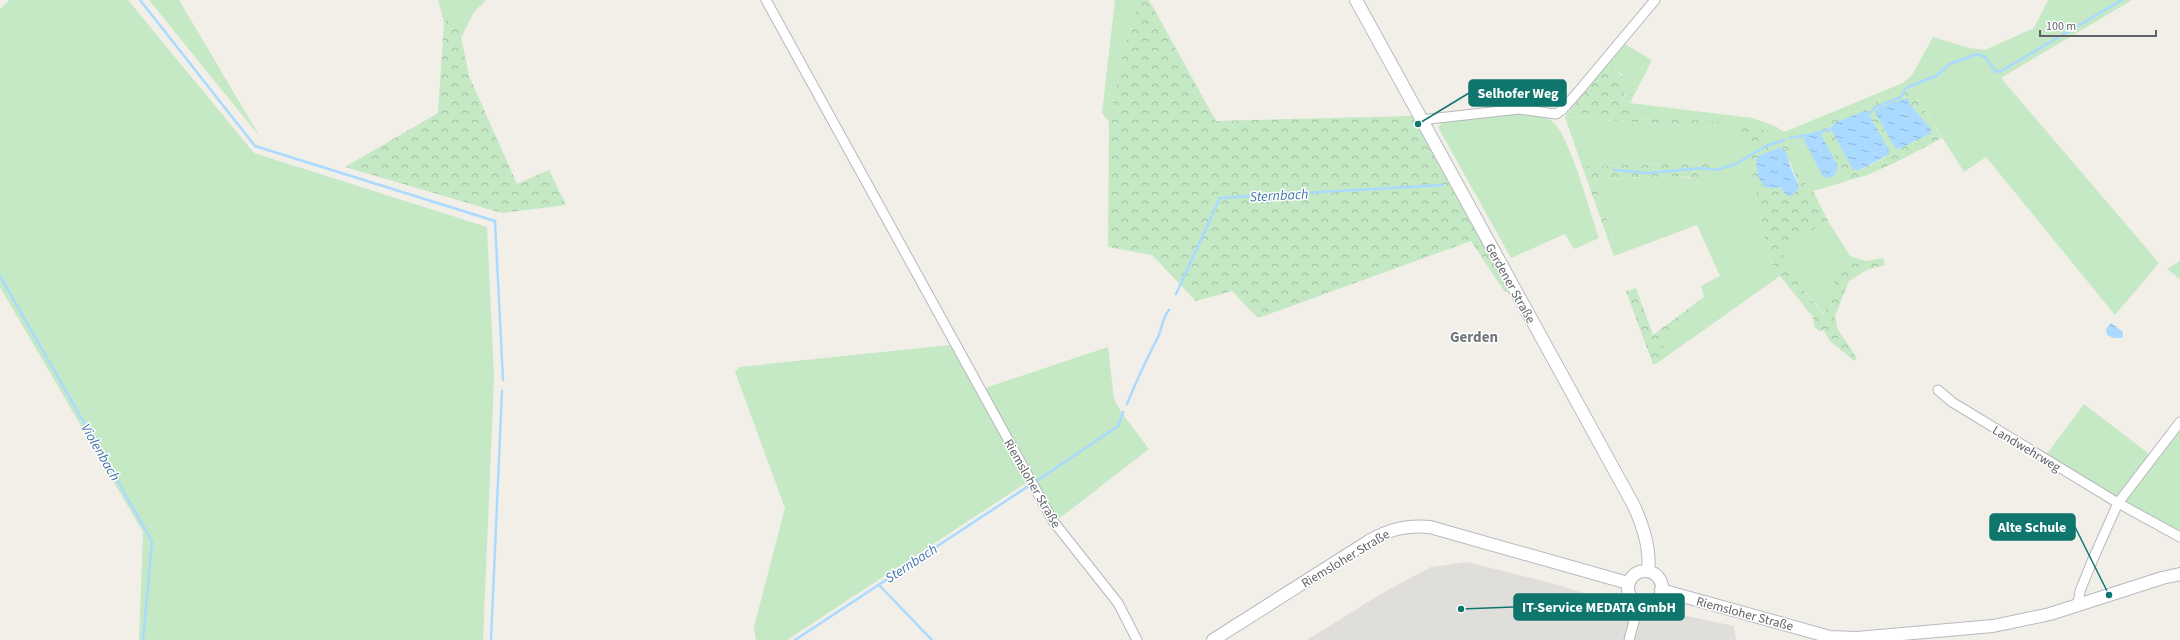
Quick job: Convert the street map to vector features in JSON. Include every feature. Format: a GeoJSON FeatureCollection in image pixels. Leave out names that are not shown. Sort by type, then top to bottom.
{"type":"FeatureCollection","features":[{"type":"Feature","properties":{"kind":"main road","name":"Gerdener Straße"},"geometry":{"type":"LineString","coordinates":[[1356,0],[1634,506],[1643,526],[1649,564],[1648,571]]}},
{"type":"Feature","properties":{"kind":"main road","name":"Riemsloher Straße"},"geometry":{"type":"LineString","coordinates":[[1213,640],[1369,541],[1384,532],[1400,527],[1430,527],[1628,583]]}},
{"type":"Feature","properties":{"kind":"main road"},"geometry":{"type":"LineString","coordinates":[[1648,571],[1657,576],[1660,580],[1661,590],[1653,602],[1639,603],[1629,593],[1628,583],[1634,575],[1648,571]]}},
{"type":"Feature","properties":{"kind":"main road","name":"Riemsloher Straße"},"geometry":{"type":"LineString","coordinates":[[1661,590],[1830,637],[1857,638],[1993,626],[2021,621],[2078,605],[2162,578],[2180,574]]}},
{"type":"Feature","properties":{"kind":"street","name":"Riemsloher Straße"},"geometry":{"type":"LineString","coordinates":[[766,0],[1053,522],[1118,603],[1137,640]]}},
{"type":"Feature","properties":{"kind":"street"},"geometry":{"type":"LineString","coordinates":[[1422,122],[1429,119],[1520,109],[1556,114],[1562,110],[1578,92],[1655,0]]}},
{"type":"Feature","properties":{"kind":"street","name":"Landwehrweg"},"geometry":{"type":"LineString","coordinates":[[1938,390],[1952,402],[2118,503],[2180,537]]}},
{"type":"Feature","properties":{"kind":"street"},"geometry":{"type":"LineString","coordinates":[[2078,605],[2080,591],[2118,503],[2180,422]]}},
{"type":"Feature","properties":{"kind":"street"},"geometry":{"type":"LineString","coordinates":[[1630,640],[1639,603]]}},
{"type":"Feature","properties":{"kind":"shaded area"},"geometry":{"type":"Polygon","coordinates":[[[1467,562],[1551,583],[1623,605],[1647,616],[1663,611],[1734,626],[1736,640],[1307,640],[1384,592],[1431,567],[1467,562]]]}},
{"type":"Feature","properties":{"kind":"green space"},"geometry":{"type":"Polygon","coordinates":[[[9,0],[128,0],[254,153],[487,227],[494,378],[483,640],[139,640],[143,532],[0,287],[0,9],[9,0]]]}},
{"type":"Feature","properties":{"kind":"green space"},"geometry":{"type":"Polygon","coordinates":[[[149,0],[179,0],[260,137],[149,0]]]}},
{"type":"Feature","properties":{"kind":"green space"},"geometry":{"type":"Polygon","coordinates":[[[438,0],[486,0],[474,12],[461,38],[457,17],[444,22],[438,0]]]}},
{"type":"Feature","properties":{"kind":"green space"},"geometry":{"type":"Polygon","coordinates":[[[1115,0],[1140,0],[1124,50],[1109,122],[1102,113],[1115,0]]]}},
{"type":"Feature","properties":{"kind":"green space"},"geometry":{"type":"Polygon","coordinates":[[[1140,0],[1149,0],[1216,121],[1412,116],[1511,292],[1504,291],[1471,241],[1258,318],[1232,291],[1196,301],[1152,255],[1108,247],[1109,122],[1124,50],[1140,0]]]}},
{"type":"Feature","properties":{"kind":"green space"},"geometry":{"type":"Polygon","coordinates":[[[2048,0],[2132,0],[2001,78],[2159,263],[2115,315],[1986,157],[1964,172],[1908,83],[1878,102],[1821,124],[1840,166],[1840,172],[1843,179],[1848,181],[1813,191],[1809,189],[1797,170],[1786,143],[1749,162],[1757,195],[1756,202],[1764,231],[1765,246],[1771,261],[1780,276],[1667,356],[1659,338],[1703,304],[1704,297],[1701,286],[1720,276],[1697,225],[1614,256],[1609,242],[1614,240],[1594,182],[1599,179],[1679,176],[1691,179],[1712,163],[1582,166],[1565,117],[1741,130],[1747,146],[1771,135],[1623,110],[1621,103],[1626,94],[1622,74],[1606,64],[1623,43],[1652,60],[1630,103],[1752,118],[1775,126],[1784,132],[1903,83],[1912,75],[1933,37],[1969,48],[1985,50],[2034,28],[2048,0]]]}},
{"type":"Feature","properties":{"kind":"green space"},"geometry":{"type":"Polygon","coordinates":[[[457,17],[469,76],[517,184],[549,170],[566,205],[502,213],[345,167],[438,113],[444,22],[457,17]]]}},
{"type":"Feature","properties":{"kind":"green space"},"geometry":{"type":"Polygon","coordinates":[[[1606,64],[1622,76],[1626,84],[1626,90],[1621,103],[1624,110],[1682,119],[1748,125],[1770,132],[1770,139],[1747,147],[1740,130],[1565,117],[1606,64]]]}},
{"type":"Feature","properties":{"kind":"green space"},"geometry":{"type":"Polygon","coordinates":[[[1908,83],[1942,138],[1877,171],[1864,176],[1843,180],[1840,172],[1840,166],[1820,128],[1821,124],[1878,102],[1908,83]],[[1908,99],[1895,148],[1899,149],[1916,141],[1911,106],[1908,99]],[[1831,129],[1842,148],[1861,170],[1885,157],[1831,129]]]}},
{"type":"Feature","properties":{"kind":"green space"},"geometry":{"type":"Polygon","coordinates":[[[1520,113],[1546,118],[1553,122],[1559,130],[1573,158],[1599,238],[1574,249],[1565,234],[1511,258],[1438,127],[1443,122],[1520,113]]]}},
{"type":"Feature","properties":{"kind":"green space"},"geometry":{"type":"Polygon","coordinates":[[[1781,139],[1786,143],[1797,170],[1809,189],[1813,191],[1828,221],[1780,249],[1801,287],[1824,315],[1834,288],[1834,280],[1839,267],[1850,256],[1866,261],[1883,258],[1885,265],[1867,270],[1849,281],[1835,316],[1838,330],[1857,358],[1854,361],[1829,340],[1824,330],[1819,331],[1814,326],[1813,317],[1780,276],[1771,261],[1765,246],[1764,231],[1756,202],[1757,195],[1749,162],[1751,152],[1781,139]],[[1778,148],[1758,156],[1777,187],[1781,188],[1786,195],[1798,181],[1783,148],[1778,148]]]}},
{"type":"Feature","properties":{"kind":"green space"},"geometry":{"type":"Polygon","coordinates":[[[1712,163],[1713,170],[1711,175],[1702,179],[1678,176],[1599,179],[1594,182],[1614,240],[1609,242],[1582,166],[1712,163]]]}},
{"type":"Feature","properties":{"kind":"green space"},"geometry":{"type":"Polygon","coordinates":[[[1828,221],[1850,256],[1839,267],[1825,315],[1801,287],[1779,249],[1828,221]]]}},
{"type":"Feature","properties":{"kind":"green space"},"geometry":{"type":"Polygon","coordinates":[[[2180,261],[2180,279],[2167,269],[2180,261]]]}},
{"type":"Feature","properties":{"kind":"green space"},"geometry":{"type":"Polygon","coordinates":[[[1636,288],[1653,335],[1704,297],[1703,304],[1660,338],[1667,356],[1656,364],[1653,364],[1626,291],[1636,288]]]}},
{"type":"Feature","properties":{"kind":"green space"},"geometry":{"type":"Polygon","coordinates":[[[950,345],[1026,483],[787,640],[756,640],[754,627],[785,508],[735,372],[739,367],[950,345]]]}},
{"type":"Feature","properties":{"kind":"green space"},"geometry":{"type":"Polygon","coordinates":[[[1108,347],[1114,399],[1121,412],[1149,449],[1056,521],[985,388],[1108,347]]]}},
{"type":"Feature","properties":{"kind":"green space"},"geometry":{"type":"Polygon","coordinates":[[[2084,404],[2153,457],[2180,422],[2180,537],[2044,458],[2084,404]]]}},
{"type":"Feature","properties":{"kind":"water"},"geometry":{"type":"Polygon","coordinates":[[[1908,99],[1911,106],[1931,129],[1931,133],[1899,149],[1895,148],[1875,112],[1878,108],[1908,99]]]}},
{"type":"Feature","properties":{"kind":"water"},"geometry":{"type":"Polygon","coordinates":[[[1864,111],[1869,114],[1889,151],[1889,154],[1860,170],[1853,170],[1831,129],[1834,123],[1864,111]]]}},
{"type":"Feature","properties":{"kind":"water"},"geometry":{"type":"Polygon","coordinates":[[[1816,131],[1820,133],[1838,166],[1834,176],[1829,178],[1823,177],[1804,140],[1805,135],[1816,131]]]}},
{"type":"Feature","properties":{"kind":"water"},"geometry":{"type":"Polygon","coordinates":[[[1778,148],[1783,148],[1786,153],[1797,181],[1799,189],[1791,196],[1786,195],[1781,188],[1765,187],[1760,181],[1757,172],[1756,163],[1758,156],[1778,148]]]}},
{"type":"Feature","properties":{"kind":"water"},"geometry":{"type":"Polygon","coordinates":[[[2111,323],[2122,331],[2122,338],[2114,338],[2107,335],[2106,329],[2111,323]]]}},
{"type":"Feature","properties":{"kind":"waterway"},"geometry":{"type":"LineString","coordinates":[[140,0],[255,146],[495,221],[503,380]]}},
{"type":"Feature","properties":{"kind":"waterway"},"geometry":{"type":"LineString","coordinates":[[1867,115],[1876,107],[1901,97],[1905,89],[1910,86],[1936,76],[1950,64],[1977,54],[1985,57],[1996,72],[2001,71],[2122,0]]}},
{"type":"Feature","properties":{"kind":"waterway"},"geometry":{"type":"LineString","coordinates":[[1818,133],[1833,128]]}},
{"type":"Feature","properties":{"kind":"waterway"},"geometry":{"type":"LineString","coordinates":[[1790,138],[1808,135]]}},
{"type":"Feature","properties":{"kind":"waterway"},"geometry":{"type":"LineString","coordinates":[[1614,170],[1648,173],[1702,168],[1716,170],[1736,164],[1766,146],[1784,140]]}},
{"type":"Feature","properties":{"kind":"waterway","name":"Sternbach"},"geometry":{"type":"LineString","coordinates":[[1176,294],[1220,198],[1443,185]]}},
{"type":"Feature","properties":{"kind":"waterway","name":"Violenbach"},"geometry":{"type":"LineString","coordinates":[[0,276],[152,541],[143,640]]}},
{"type":"Feature","properties":{"kind":"waterway","name":"Sternbach"},"geometry":{"type":"LineString","coordinates":[[1127,404],[1169,310]]}},
{"type":"Feature","properties":{"kind":"waterway"},"geometry":{"type":"LineString","coordinates":[[491,640],[502,391]]}},
{"type":"Feature","properties":{"kind":"waterway","name":"Sternbach"},"geometry":{"type":"LineString","coordinates":[[1038,480],[1118,426],[1123,412]]}},
{"type":"Feature","properties":{"kind":"waterway","name":"Sternbach"},"geometry":{"type":"LineString","coordinates":[[795,640],[1027,487]]}},
{"type":"Feature","properties":{"kind":"waterway"},"geometry":{"type":"LineString","coordinates":[[879,585],[932,640]]}},
{"type":"Feature","properties":{"kind":"place","name":"Selhofer Weg"},"geometry":{"type":"Point","coordinates":[1418,124]}},
{"type":"Feature","properties":{"kind":"place","name":"Alte Schule"},"geometry":{"type":"Point","coordinates":[2109,595]}},
{"type":"Feature","properties":{"kind":"place","name":"IT-Service MEDATA GmbH"},"geometry":{"type":"Point","coordinates":[1461,609]}},
{"type":"Feature","properties":{"kind":"district","name":"Gerden"},"geometry":{"type":"Point","coordinates":[1474,337]}}]}
